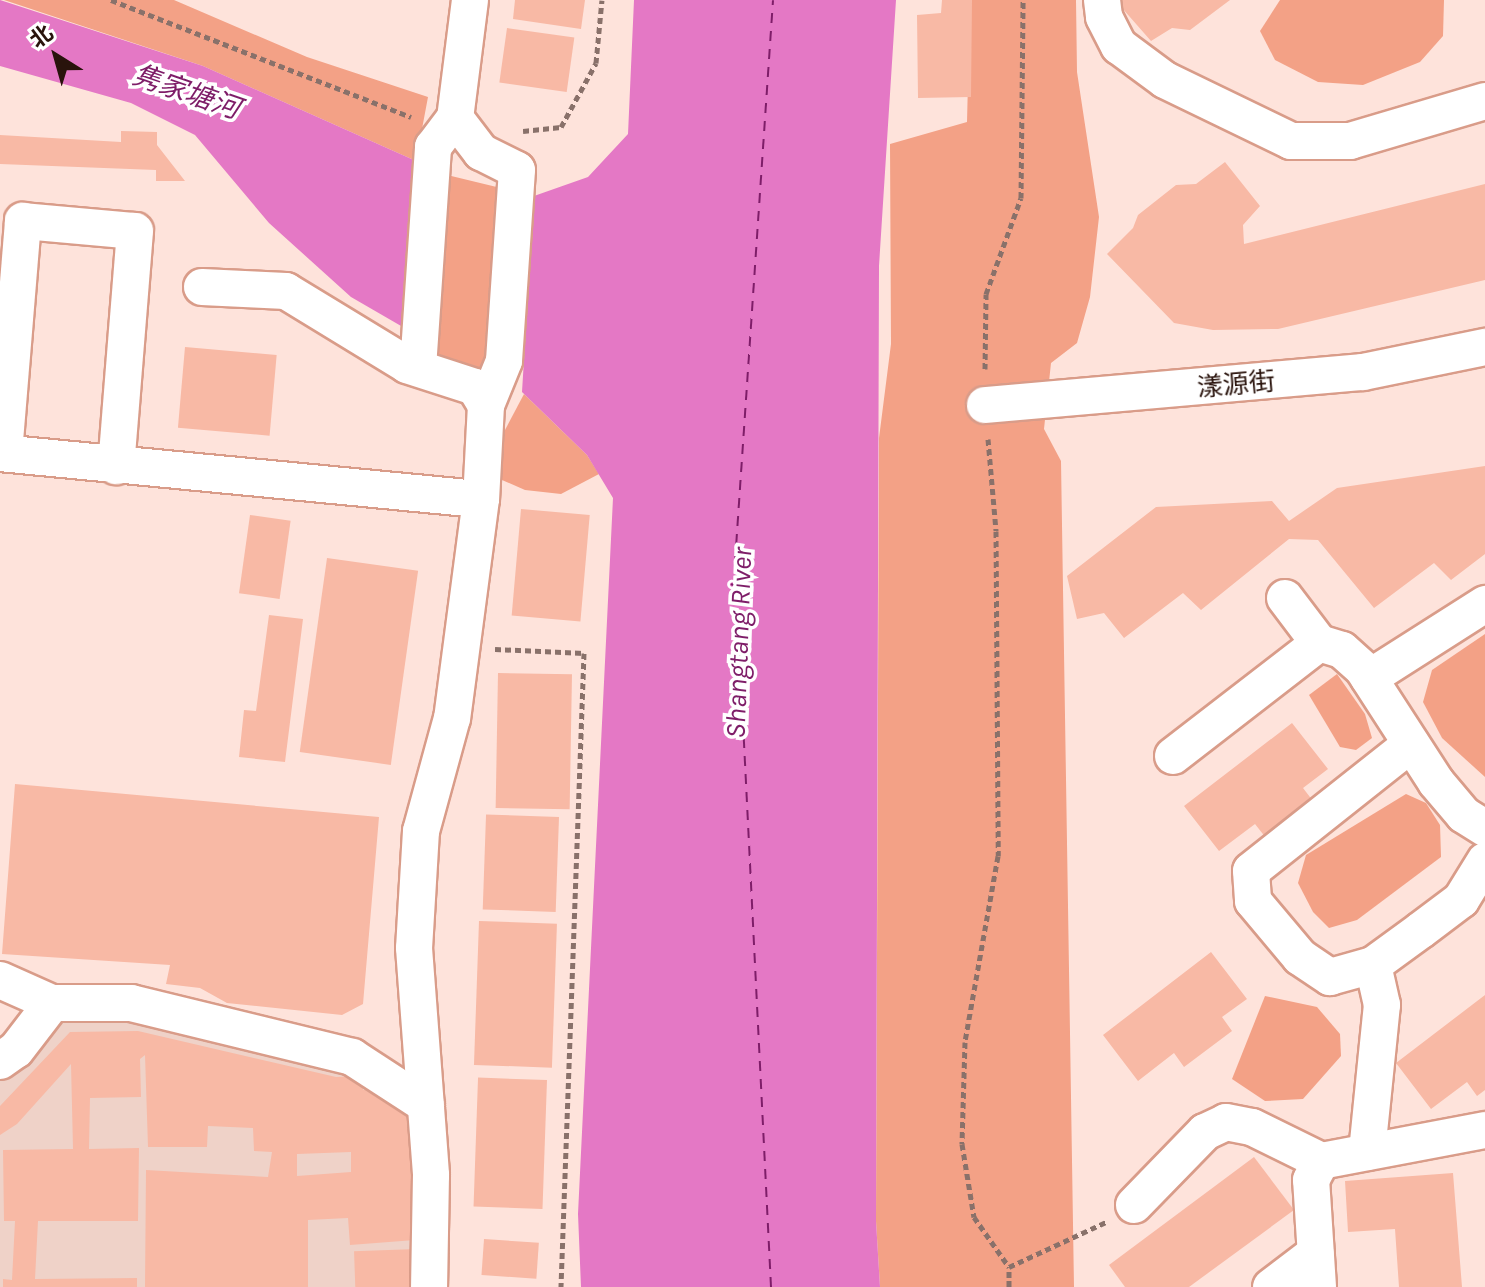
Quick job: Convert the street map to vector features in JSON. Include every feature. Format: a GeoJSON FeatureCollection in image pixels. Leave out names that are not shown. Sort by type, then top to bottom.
{"type":"FeatureCollection","features":[{"type":"Feature","properties":{"kind":"street"},"geometry":{"type":"LineString","coordinates":[[418,368],[433,147],[455,118],[470,0]]}},
{"type":"Feature","properties":{"kind":"street"},"geometry":{"type":"LineString","coordinates":[[1102,0],[1104,17],[1119,46],[1165,80],[1291,141],[1350,141],[1485,101]]}},
{"type":"Feature","properties":{"kind":"street"},"geometry":{"type":"LineString","coordinates":[[429,1287],[426,1105],[414,948],[421,831],[452,718],[481,499],[486,405],[504,361],[517,170],[481,152],[455,118]]}},
{"type":"Feature","properties":{"kind":"street"},"geometry":{"type":"LineString","coordinates":[[116,466],[135,231],[23,221],[2,453],[116,466],[481,499]]}},
{"type":"Feature","properties":{"kind":"street"},"geometry":{"type":"LineString","coordinates":[[202,287],[286,291],[418,368],[475,387],[486,405]]}},
{"type":"Feature","properties":{"kind":"street","name":"漾源街"},"geometry":{"type":"LineString","coordinates":[[985,405],[1363,372],[1485,347]]}},
{"type":"Feature","properties":{"kind":"street"},"geometry":{"type":"LineString","coordinates":[[1285,598],[1319,643],[1342,650],[1369,678],[1411,744],[1464,815],[1485,828]]}},
{"type":"Feature","properties":{"kind":"street"},"geometry":{"type":"LineString","coordinates":[[1369,678],[1485,604]]}},
{"type":"Feature","properties":{"kind":"street"},"geometry":{"type":"LineString","coordinates":[[1173,756],[1319,643]]}},
{"type":"Feature","properties":{"kind":"street"},"geometry":{"type":"LineString","coordinates":[[1411,744],[1251,871],[1253,901],[1300,957],[1330,977],[1373,965],[1461,900],[1485,861]]}},
{"type":"Feature","properties":{"kind":"street"},"geometry":{"type":"LineString","coordinates":[[1367,1152],[1382,1005],[1373,965]]}},
{"type":"Feature","properties":{"kind":"street"},"geometry":{"type":"LineString","coordinates":[[0,980],[52,1003],[131,1003],[352,1057],[426,1105]]}},
{"type":"Feature","properties":{"kind":"street"},"geometry":{"type":"LineString","coordinates":[[0,1061],[16,1050],[52,1003]]}},
{"type":"Feature","properties":{"kind":"street"},"geometry":{"type":"LineString","coordinates":[[1134,1205],[1205,1132],[1226,1122],[1252,1127],[1321,1161],[1433,1144],[1485,1130]]}},
{"type":"Feature","properties":{"kind":"street"},"geometry":{"type":"LineString","coordinates":[[1271,1287],[1317,1270],[1311,1180],[1321,1161]]}},
{"type":"Feature","properties":{"kind":"path"},"geometry":{"type":"LineString","coordinates":[[111,0],[400,117],[455,118]]}},
{"type":"Feature","properties":{"kind":"path"},"geometry":{"type":"LineString","coordinates":[[519,131],[561,127],[596,63],[602,0]]}},
{"type":"Feature","properties":{"kind":"path"},"geometry":{"type":"LineString","coordinates":[[1009,1287],[1009,1267],[974,1217],[962,1144],[965,1042],[998,856],[996,531],[985,405],[986,294],[1021,198],[1023,0]]}},
{"type":"Feature","properties":{"kind":"path"},"geometry":{"type":"LineString","coordinates":[[461,647],[584,653],[561,1287]]}},
{"type":"Feature","properties":{"kind":"path"},"geometry":{"type":"LineString","coordinates":[[1009,1267],[1134,1205]]}},
{"type":"Feature","properties":{"kind":"shaded area"},"geometry":{"type":"Polygon","coordinates":[[[4,0],[174,0],[307,57],[428,97],[416,161],[203,66],[4,0]]]}},
{"type":"Feature","properties":{"kind":"shaded area"},"geometry":{"type":"Polygon","coordinates":[[[970,0],[1076,0],[1077,72],[1099,217],[1090,297],[1077,343],[1051,363],[1044,429],[1061,461],[1074,1287],[880,1287],[876,1221],[879,438],[891,344],[890,144],[967,122],[970,0]]]}},
{"type":"Feature","properties":{"kind":"shaded area"},"geometry":{"type":"Polygon","coordinates":[[[1280,0],[1444,0],[1443,36],[1420,62],[1363,85],[1318,82],[1275,60],[1260,31],[1280,0]]]}},
{"type":"Feature","properties":{"kind":"shaded area"},"geometry":{"type":"Polygon","coordinates":[[[443,174],[513,191],[488,359],[475,376],[433,354],[443,174]]]}},
{"type":"Feature","properties":{"kind":"shaded area"},"geometry":{"type":"Polygon","coordinates":[[[524,394],[587,455],[599,474],[561,494],[525,490],[502,480],[496,447],[524,394]]]}},
{"type":"Feature","properties":{"kind":"shaded area"},"geometry":{"type":"Polygon","coordinates":[[[1485,634],[1485,777],[1442,738],[1423,702],[1432,670],[1485,634]]]}},
{"type":"Feature","properties":{"kind":"shaded area"},"geometry":{"type":"Polygon","coordinates":[[[1337,674],[1365,714],[1372,738],[1356,750],[1340,747],[1309,695],[1337,674]]]}},
{"type":"Feature","properties":{"kind":"shaded area"},"geometry":{"type":"Polygon","coordinates":[[[1406,794],[1426,803],[1440,825],[1441,857],[1357,920],[1329,928],[1313,912],[1298,883],[1306,855],[1406,794]]]}},
{"type":"Feature","properties":{"kind":"shaded area"},"geometry":{"type":"Polygon","coordinates":[[[1265,996],[1317,1007],[1340,1034],[1341,1056],[1303,1099],[1265,1101],[1232,1079],[1265,996]]]}},
{"type":"Feature","properties":{"kind":"shaded area"},"geometry":{"type":"Polygon","coordinates":[[[124,1016],[350,1066],[417,1113],[414,1287],[0,1287],[0,1077],[58,1021],[124,1016]]]}},
{"type":"Feature","properties":{"kind":"water","name":"隽家塘河"},"geometry":{"type":"Polygon","coordinates":[[[0,0],[203,66],[416,161],[408,330],[351,297],[269,223],[195,135],[131,103],[0,66],[0,0]]]}},
{"type":"Feature","properties":{"kind":"water","name":"Shangtang River"},"geometry":{"type":"Polygon","coordinates":[[[634,0],[896,0],[879,266],[876,1221],[880,1287],[581,1287],[578,1214],[613,498],[587,455],[522,392],[534,196],[588,177],[628,134],[634,0]]]}},
{"type":"Feature","properties":{"kind":"building"},"geometry":{"type":"Polygon","coordinates":[[[515,0],[585,0],[581,29],[513,19],[515,0]]]}},
{"type":"Feature","properties":{"kind":"building"},"geometry":{"type":"Polygon","coordinates":[[[942,0],[972,0],[971,97],[918,98],[917,15],[941,13],[942,0]]]}},
{"type":"Feature","properties":{"kind":"building"},"geometry":{"type":"Polygon","coordinates":[[[1115,0],[1230,0],[1190,30],[1172,28],[1151,41],[1115,0]]]}},
{"type":"Feature","properties":{"kind":"building"},"geometry":{"type":"Polygon","coordinates":[[[507,28],[574,37],[567,92],[499,82],[507,28]]]}},
{"type":"Feature","properties":{"kind":"building"},"geometry":{"type":"Polygon","coordinates":[[[121,131],[157,132],[157,145],[185,181],[156,181],[156,170],[0,164],[0,135],[121,142],[121,131]]]}},
{"type":"Feature","properties":{"kind":"building"},"geometry":{"type":"Polygon","coordinates":[[[1225,162],[1260,206],[1243,225],[1244,244],[1485,184],[1485,280],[1278,329],[1213,330],[1174,323],[1107,254],[1133,228],[1138,215],[1176,185],[1196,184],[1225,162]]]}},
{"type":"Feature","properties":{"kind":"building"},"geometry":{"type":"Polygon","coordinates":[[[185,347],[277,355],[270,436],[178,428],[185,347]]]}},
{"type":"Feature","properties":{"kind":"building"},"geometry":{"type":"Polygon","coordinates":[[[1485,466],[1485,554],[1451,580],[1434,563],[1374,608],[1318,540],[1289,539],[1201,610],[1183,593],[1124,638],[1104,613],[1077,619],[1067,576],[1156,507],[1272,501],[1289,521],[1337,488],[1485,466]]]}},
{"type":"Feature","properties":{"kind":"building"},"geometry":{"type":"Polygon","coordinates":[[[521,509],[590,515],[580,622],[512,616],[521,509]]]}},
{"type":"Feature","properties":{"kind":"building"},"geometry":{"type":"Polygon","coordinates":[[[250,515],[291,521],[280,599],[239,593],[250,515]]]}},
{"type":"Feature","properties":{"kind":"building"},"geometry":{"type":"Polygon","coordinates":[[[327,558],[418,571],[391,765],[300,752],[327,558]]]}},
{"type":"Feature","properties":{"kind":"building"},"geometry":{"type":"Polygon","coordinates":[[[269,615],[303,619],[285,762],[239,757],[244,710],[256,711],[269,615]]]}},
{"type":"Feature","properties":{"kind":"building"},"geometry":{"type":"Polygon","coordinates":[[[498,673],[572,674],[570,809],[496,808],[498,673]]]}},
{"type":"Feature","properties":{"kind":"building"},"geometry":{"type":"Polygon","coordinates":[[[1292,723],[1328,769],[1303,788],[1313,801],[1266,838],[1255,824],[1219,851],[1184,806],[1292,723]]]}},
{"type":"Feature","properties":{"kind":"building"},"geometry":{"type":"Polygon","coordinates":[[[15,784],[379,817],[363,1004],[342,1015],[227,1003],[200,988],[166,984],[170,965],[2,954],[15,784]]]}},
{"type":"Feature","properties":{"kind":"building"},"geometry":{"type":"Polygon","coordinates":[[[486,814],[559,817],[556,912],[483,909],[486,814]]]}},
{"type":"Feature","properties":{"kind":"building"},"geometry":{"type":"Polygon","coordinates":[[[479,921],[557,924],[552,1068],[474,1065],[479,921]]]}},
{"type":"Feature","properties":{"kind":"building"},"geometry":{"type":"Polygon","coordinates":[[[1211,952],[1247,999],[1222,1017],[1232,1031],[1184,1067],[1174,1053],[1138,1081],[1103,1035],[1211,952]]]}},
{"type":"Feature","properties":{"kind":"building"},"geometry":{"type":"Polygon","coordinates":[[[1485,995],[1485,1090],[1477,1096],[1467,1082],[1431,1109],[1396,1063],[1485,995]]]}},
{"type":"Feature","properties":{"kind":"building"},"geometry":{"type":"Polygon","coordinates":[[[138,1031],[336,1077],[363,1076],[363,1090],[376,1090],[408,1109],[415,1240],[350,1245],[348,1218],[308,1220],[308,1287],[145,1287],[146,1170],[268,1177],[272,1152],[254,1151],[253,1128],[208,1126],[207,1147],[148,1147],[145,1055],[140,1059],[141,1097],[90,1098],[89,1149],[139,1148],[138,1221],[38,1221],[35,1279],[137,1278],[137,1287],[3,1287],[3,1279],[12,1280],[15,1221],[4,1221],[3,1150],[73,1149],[71,1064],[17,1124],[0,1135],[0,1106],[70,1032],[138,1031]],[[351,1152],[297,1154],[297,1176],[351,1172],[351,1152]]]}},
{"type":"Feature","properties":{"kind":"building"},"geometry":{"type":"Polygon","coordinates":[[[478,1078],[547,1080],[542,1209],[474,1207],[478,1078]]]}},
{"type":"Feature","properties":{"kind":"building"},"geometry":{"type":"Polygon","coordinates":[[[1254,1157],[1294,1210],[1189,1287],[1125,1287],[1109,1265],[1254,1157]]]}},
{"type":"Feature","properties":{"kind":"building"},"geometry":{"type":"Polygon","coordinates":[[[1453,1173],[1462,1287],[1399,1287],[1395,1229],[1348,1232],[1345,1181],[1453,1173]]]}},
{"type":"Feature","properties":{"kind":"building"},"geometry":{"type":"Polygon","coordinates":[[[484,1239],[539,1243],[536,1279],[481,1275],[484,1239]]]}},
{"type":"Feature","properties":{"kind":"building"},"geometry":{"type":"Polygon","coordinates":[[[417,1249],[418,1287],[355,1287],[354,1251],[417,1249]]]}},
{"type":"Feature","properties":{"kind":"ferry route"},"geometry":{"type":"LineString","coordinates":[[771,1287],[735,562],[773,0]]}}]}
